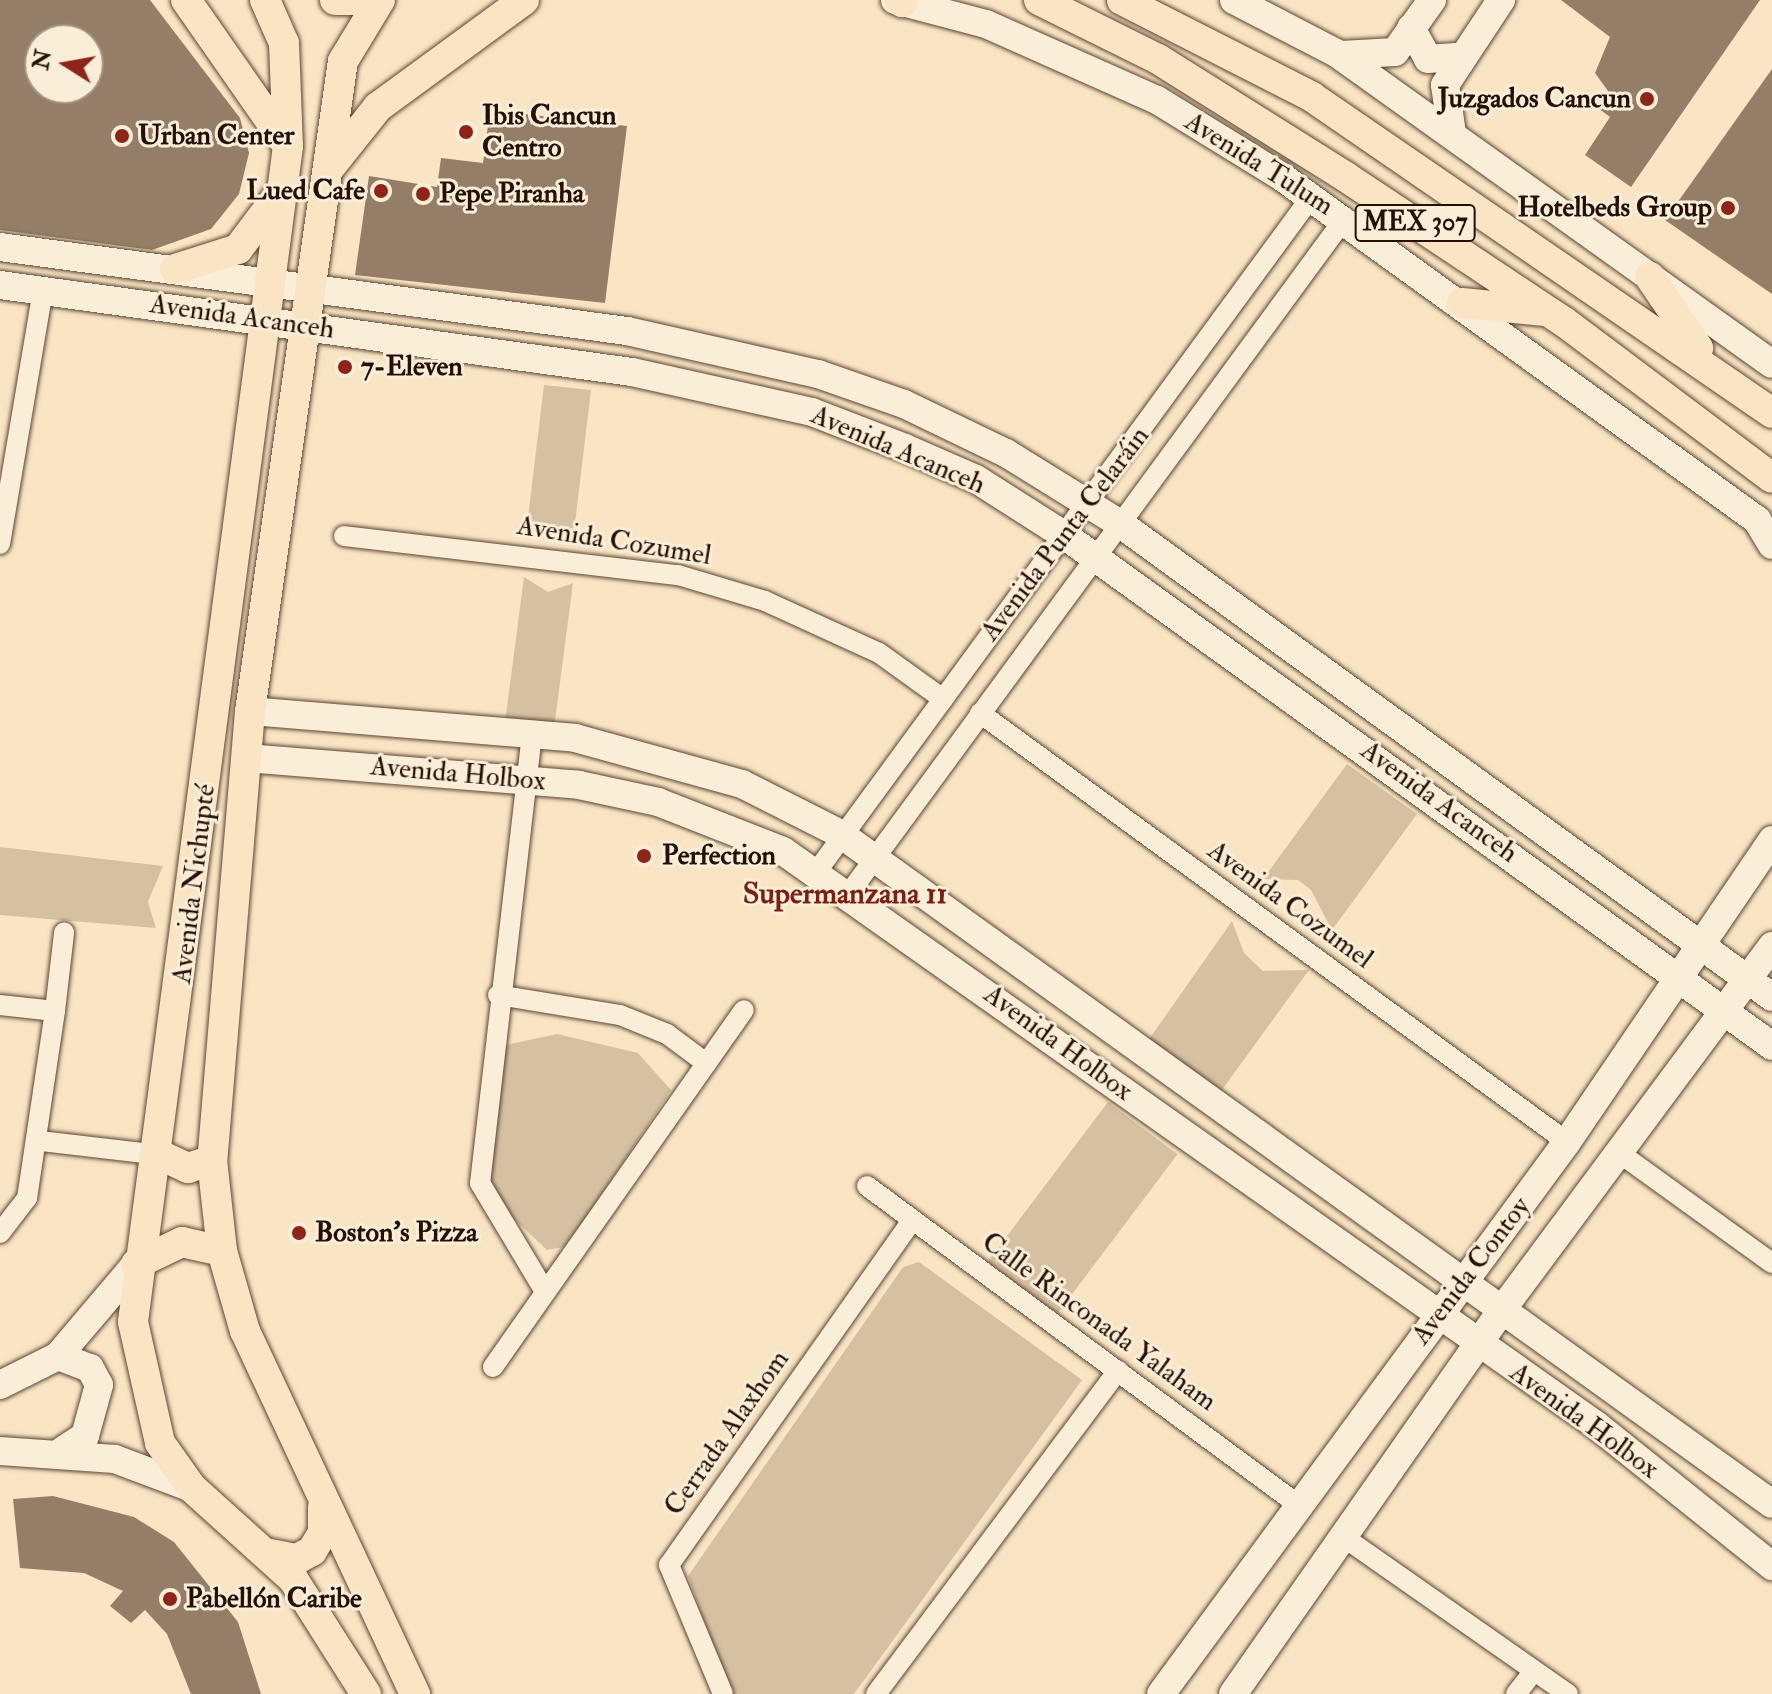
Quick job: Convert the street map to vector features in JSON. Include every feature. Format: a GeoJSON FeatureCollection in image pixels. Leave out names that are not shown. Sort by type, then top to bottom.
{"type":"FeatureCollection","features":[{"type":"Feature","properties":{"kind":"main road"},"geometry":{"type":"LineString","coordinates":[[186,0],[288,146]]}},
{"type":"Feature","properties":{"kind":"main road","name":"Avenida Nichupté"},"geometry":{"type":"LineString","coordinates":[[265,0],[284,43],[288,146],[279,195],[266,320],[160,1155],[136,1264],[133,1322],[147,1408],[160,1443],[192,1488],[265,1553],[322,1617],[366,1694]]}},
{"type":"Feature","properties":{"kind":"main road"},"geometry":{"type":"LineString","coordinates":[[335,0],[356,0]]}},
{"type":"Feature","properties":{"kind":"main road","name":"Avenida Nichupté"},"geometry":{"type":"LineString","coordinates":[[380,0],[343,61],[317,285],[250,711],[212,1160],[222,1251],[245,1331],[322,1503],[415,1694]]}},
{"type":"Feature","properties":{"kind":"main road"},"geometry":{"type":"LineString","coordinates":[[330,168],[378,107],[524,0]]}},
{"type":"Feature","properties":{"kind":"main road","name":"Avenida Tulum"},"geometry":{"type":"LineString","coordinates":[[1039,0],[1158,59],[1548,311],[1772,478]]}},
{"type":"Feature","properties":{"kind":"main road","name":"MEX 307"},"geometry":{"type":"LineString","coordinates":[[1122,0],[1312,97],[1625,306],[1737,391],[1772,413]]}},
{"type":"Feature","properties":{"kind":"main road"},"geometry":{"type":"LineString","coordinates":[[175,269],[238,249],[279,195]]}},
{"type":"Feature","properties":{"kind":"main road"},"geometry":{"type":"LineString","coordinates":[[1650,277],[1681,328],[1737,391]]}},
{"type":"Feature","properties":{"kind":"main road"},"geometry":{"type":"LineString","coordinates":[[1462,303],[1548,311]]}},
{"type":"Feature","properties":{"kind":"main road"},"geometry":{"type":"LineString","coordinates":[[160,1155],[188,1168],[212,1160]]}},
{"type":"Feature","properties":{"kind":"main road"},"geometry":{"type":"LineString","coordinates":[[136,1264],[182,1242],[222,1251]]}},
{"type":"Feature","properties":{"kind":"main road"},"geometry":{"type":"LineString","coordinates":[[265,1553],[297,1559],[312,1551],[323,1533],[322,1503]]}},
{"type":"Feature","properties":{"kind":"street"},"geometry":{"type":"LineString","coordinates":[[1234,0],[1338,54],[1772,364]]}},
{"type":"Feature","properties":{"kind":"street"},"geometry":{"type":"LineString","coordinates":[[1338,54],[1380,58],[1395,52],[1432,0]]}},
{"type":"Feature","properties":{"kind":"street"},"geometry":{"type":"LineString","coordinates":[[1452,134],[1445,85],[1459,57],[1501,0]]}},
{"type":"Feature","properties":{"kind":"street","name":"Avenida Tulum"},"geometry":{"type":"LineString","coordinates":[[899,1],[986,24],[1157,100],[1312,196],[1757,520],[1772,545]]}},
{"type":"Feature","properties":{"kind":"street"},"geometry":{"type":"LineString","coordinates":[[1411,28],[1428,59],[1459,57]]}},
{"type":"Feature","properties":{"kind":"street","name":"Avenida Punta Celaráin"},"geometry":{"type":"LineString","coordinates":[[817,871],[839,833],[1089,505],[1312,196]]}},
{"type":"Feature","properties":{"kind":"street","name":"Avenida Punta Celaráin"},"geometry":{"type":"LineString","coordinates":[[850,892],[874,854],[1122,525],[1345,218]]}},
{"type":"Feature","properties":{"kind":"street","name":"Avenida Acanceh"},"geometry":{"type":"LineString","coordinates":[[0,247],[270,278],[627,331],[818,374],[993,447],[1122,525],[1772,997]]}},
{"type":"Feature","properties":{"kind":"street","name":"Avenida Acanceh"},"geometry":{"type":"LineString","coordinates":[[0,285],[632,372],[812,412],[976,479],[1064,535],[1772,1046]]}},
{"type":"Feature","properties":{"kind":"street"},"geometry":{"type":"LineString","coordinates":[[0,544],[43,290]]}},
{"type":"Feature","properties":{"kind":"street","name":"Avenida Cozumel"},"geometry":{"type":"LineString","coordinates":[[344,536],[678,575],[765,601],[879,653],[943,699]]}},
{"type":"Feature","properties":{"kind":"street","name":"Avenida Holbox"},"geometry":{"type":"LineString","coordinates":[[250,711],[532,734],[661,756],[742,784],[839,833],[874,854],[1504,1307],[1772,1504]]}},
{"type":"Feature","properties":{"kind":"street","name":"Avenida Cozumel"},"geometry":{"type":"LineString","coordinates":[[980,713],[1567,1142]]}},
{"type":"Feature","properties":{"kind":"street"},"geometry":{"type":"LineString","coordinates":[[532,734],[498,995],[480,1183],[544,1290]]}},
{"type":"Feature","properties":{"kind":"street","name":"Avenida Holbox"},"geometry":{"type":"LineString","coordinates":[[246,758],[526,779],[658,802],[735,829],[817,871],[1437,1317],[1596,1425],[1772,1566]]}},
{"type":"Feature","properties":{"kind":"street","name":"Avenida Contoy"},"geometry":{"type":"LineString","coordinates":[[1161,1694],[1297,1504],[1567,1142],[1704,946],[1772,840]]}},
{"type":"Feature","properties":{"kind":"street"},"geometry":{"type":"LineString","coordinates":[[0,1233],[27,1198],[41,1141],[64,933]]}},
{"type":"Feature","properties":{"kind":"street","name":"Avenida Contoy"},"geometry":{"type":"LineString","coordinates":[[1233,1694],[1504,1307],[1772,946]]}},
{"type":"Feature","properties":{"kind":"street"},"geometry":{"type":"LineString","coordinates":[[498,995],[620,1015],[667,1034],[706,1063]]}},
{"type":"Feature","properties":{"kind":"street"},"geometry":{"type":"LineString","coordinates":[[0,1005],[55,1011]]}},
{"type":"Feature","properties":{"kind":"street"},"geometry":{"type":"LineString","coordinates":[[493,1367],[544,1290],[744,1010]]}},
{"type":"Feature","properties":{"kind":"street"},"geometry":{"type":"LineString","coordinates":[[41,1141],[160,1155]]}},
{"type":"Feature","properties":{"kind":"street"},"geometry":{"type":"LineString","coordinates":[[1618,1152],[1772,1263]]}},
{"type":"Feature","properties":{"kind":"street","name":"Calle Rinconada Yalaham"},"geometry":{"type":"LineString","coordinates":[[867,1186],[1297,1504]]}},
{"type":"Feature","properties":{"kind":"street","name":"Cerrada Alaxhom"},"geometry":{"type":"LineString","coordinates":[[723,1694],[669,1565],[912,1220]]}},
{"type":"Feature","properties":{"kind":"street"},"geometry":{"type":"LineString","coordinates":[[0,1385],[58,1356],[136,1264]]}},
{"type":"Feature","properties":{"kind":"street"},"geometry":{"type":"LineString","coordinates":[[58,1356],[90,1368],[99,1385],[85,1436],[62,1451]]}},
{"type":"Feature","properties":{"kind":"street"},"geometry":{"type":"LineString","coordinates":[[876,1694],[1118,1370]]}},
{"type":"Feature","properties":{"kind":"street"},"geometry":{"type":"LineString","coordinates":[[0,1451],[62,1451],[115,1459],[192,1488]]}},
{"type":"Feature","properties":{"kind":"street"},"geometry":{"type":"LineString","coordinates":[[1345,1538],[1568,1694]]}},
{"type":"Feature","properties":{"kind":"street"},"geometry":{"type":"LineString","coordinates":[[1516,1694],[1534,1671]]}},
{"type":"Feature","properties":{"kind":"shaded area"},"geometry":{"type":"Polygon","coordinates":[[[544,385],[591,390],[573,540],[557,527],[526,534],[544,385]]]}},
{"type":"Feature","properties":{"kind":"shaded area"},"geometry":{"type":"Polygon","coordinates":[[[524,577],[548,592],[573,583],[553,736],[504,730],[524,577]]]}},
{"type":"Feature","properties":{"kind":"shaded area"},"geometry":{"type":"Polygon","coordinates":[[[1347,764],[1417,814],[1332,930],[1311,890],[1298,880],[1263,879],[1347,764]]]}},
{"type":"Feature","properties":{"kind":"shaded area"},"geometry":{"type":"Polygon","coordinates":[[[0,847],[163,866],[148,902],[156,928],[0,915],[0,847]]]}},
{"type":"Feature","properties":{"kind":"shaded area"},"geometry":{"type":"Polygon","coordinates":[[[1232,921],[1244,953],[1263,971],[1309,970],[1216,1098],[1145,1045],[1232,921]]]}},
{"type":"Feature","properties":{"kind":"shaded area"},"geometry":{"type":"Polygon","coordinates":[[[557,1034],[638,1053],[671,1090],[582,1224],[563,1247],[547,1250],[497,1203],[489,1175],[506,1045],[557,1034]]]}},
{"type":"Feature","properties":{"kind":"shaded area"},"geometry":{"type":"Polygon","coordinates":[[[1108,1102],[1177,1154],[1057,1314],[988,1262],[1108,1102]]]}},
{"type":"Feature","properties":{"kind":"shaded area"},"geometry":{"type":"Polygon","coordinates":[[[919,1262],[1082,1380],[854,1694],[730,1694],[688,1576],[903,1267],[919,1262]]]}},
{"type":"Feature","properties":{"kind":"building","name":"Urban Center"},"geometry":{"type":"Polygon","coordinates":[[[0,0],[150,0],[240,118],[249,153],[239,194],[211,229],[152,250],[0,230],[0,0]]]}},
{"type":"Feature","properties":{"kind":"building","name":"Juzgados Cancun"},"geometry":{"type":"Polygon","coordinates":[[[1561,0],[1760,0],[1631,187],[1585,155],[1610,117],[1598,108],[1608,91],[1595,73],[1610,37],[1561,0]]]}},
{"type":"Feature","properties":{"kind":"building"},"geometry":{"type":"Polygon","coordinates":[[[1772,69],[1772,294],[1665,220],[1772,69]]]}},
{"type":"Feature","properties":{"kind":"building"},"geometry":{"type":"Polygon","coordinates":[[[490,110],[627,126],[605,303],[355,275],[369,176],[437,187],[441,158],[483,163],[490,110]]]}},
{"type":"Feature","properties":{"kind":"building","name":"Pabellón Caribe"},"geometry":{"type":"Polygon","coordinates":[[[53,1496],[134,1517],[174,1542],[238,1622],[261,1694],[191,1694],[167,1634],[145,1610],[131,1623],[110,1606],[123,1591],[84,1573],[20,1568],[13,1499],[53,1496]]]}},
{"type":"Feature","properties":{"kind":"place","name":"Juzgados Cancun"},"geometry":{"type":"Point","coordinates":[1647,99]}},
{"type":"Feature","properties":{"kind":"place","name":"Ibis Cancun Centro"},"geometry":{"type":"Point","coordinates":[466,132]}},
{"type":"Feature","properties":{"kind":"place","name":"Urban Center"},"geometry":{"type":"Point","coordinates":[122,136]}},
{"type":"Feature","properties":{"kind":"place","name":"Lued Cafe"},"geometry":{"type":"Point","coordinates":[381,191]}},
{"type":"Feature","properties":{"kind":"place","name":"Pepe Piranha"},"geometry":{"type":"Point","coordinates":[423,194]}},
{"type":"Feature","properties":{"kind":"place","name":"Hotelbeds Group"},"geometry":{"type":"Point","coordinates":[1728,208]}},
{"type":"Feature","properties":{"kind":"place","name":"7-Eleven"},"geometry":{"type":"Point","coordinates":[345,367]}},
{"type":"Feature","properties":{"kind":"place","name":"Perfection"},"geometry":{"type":"Point","coordinates":[644,856]}},
{"type":"Feature","properties":{"kind":"place","name":"Boston's Pizza"},"geometry":{"type":"Point","coordinates":[299,1233]}},
{"type":"Feature","properties":{"kind":"place","name":"Pabellón Caribe"},"geometry":{"type":"Point","coordinates":[170,1599]}},
{"type":"Feature","properties":{"kind":"district","name":"Supermanzana 11"},"geometry":{"type":"Point","coordinates":[845,894]}}]}
